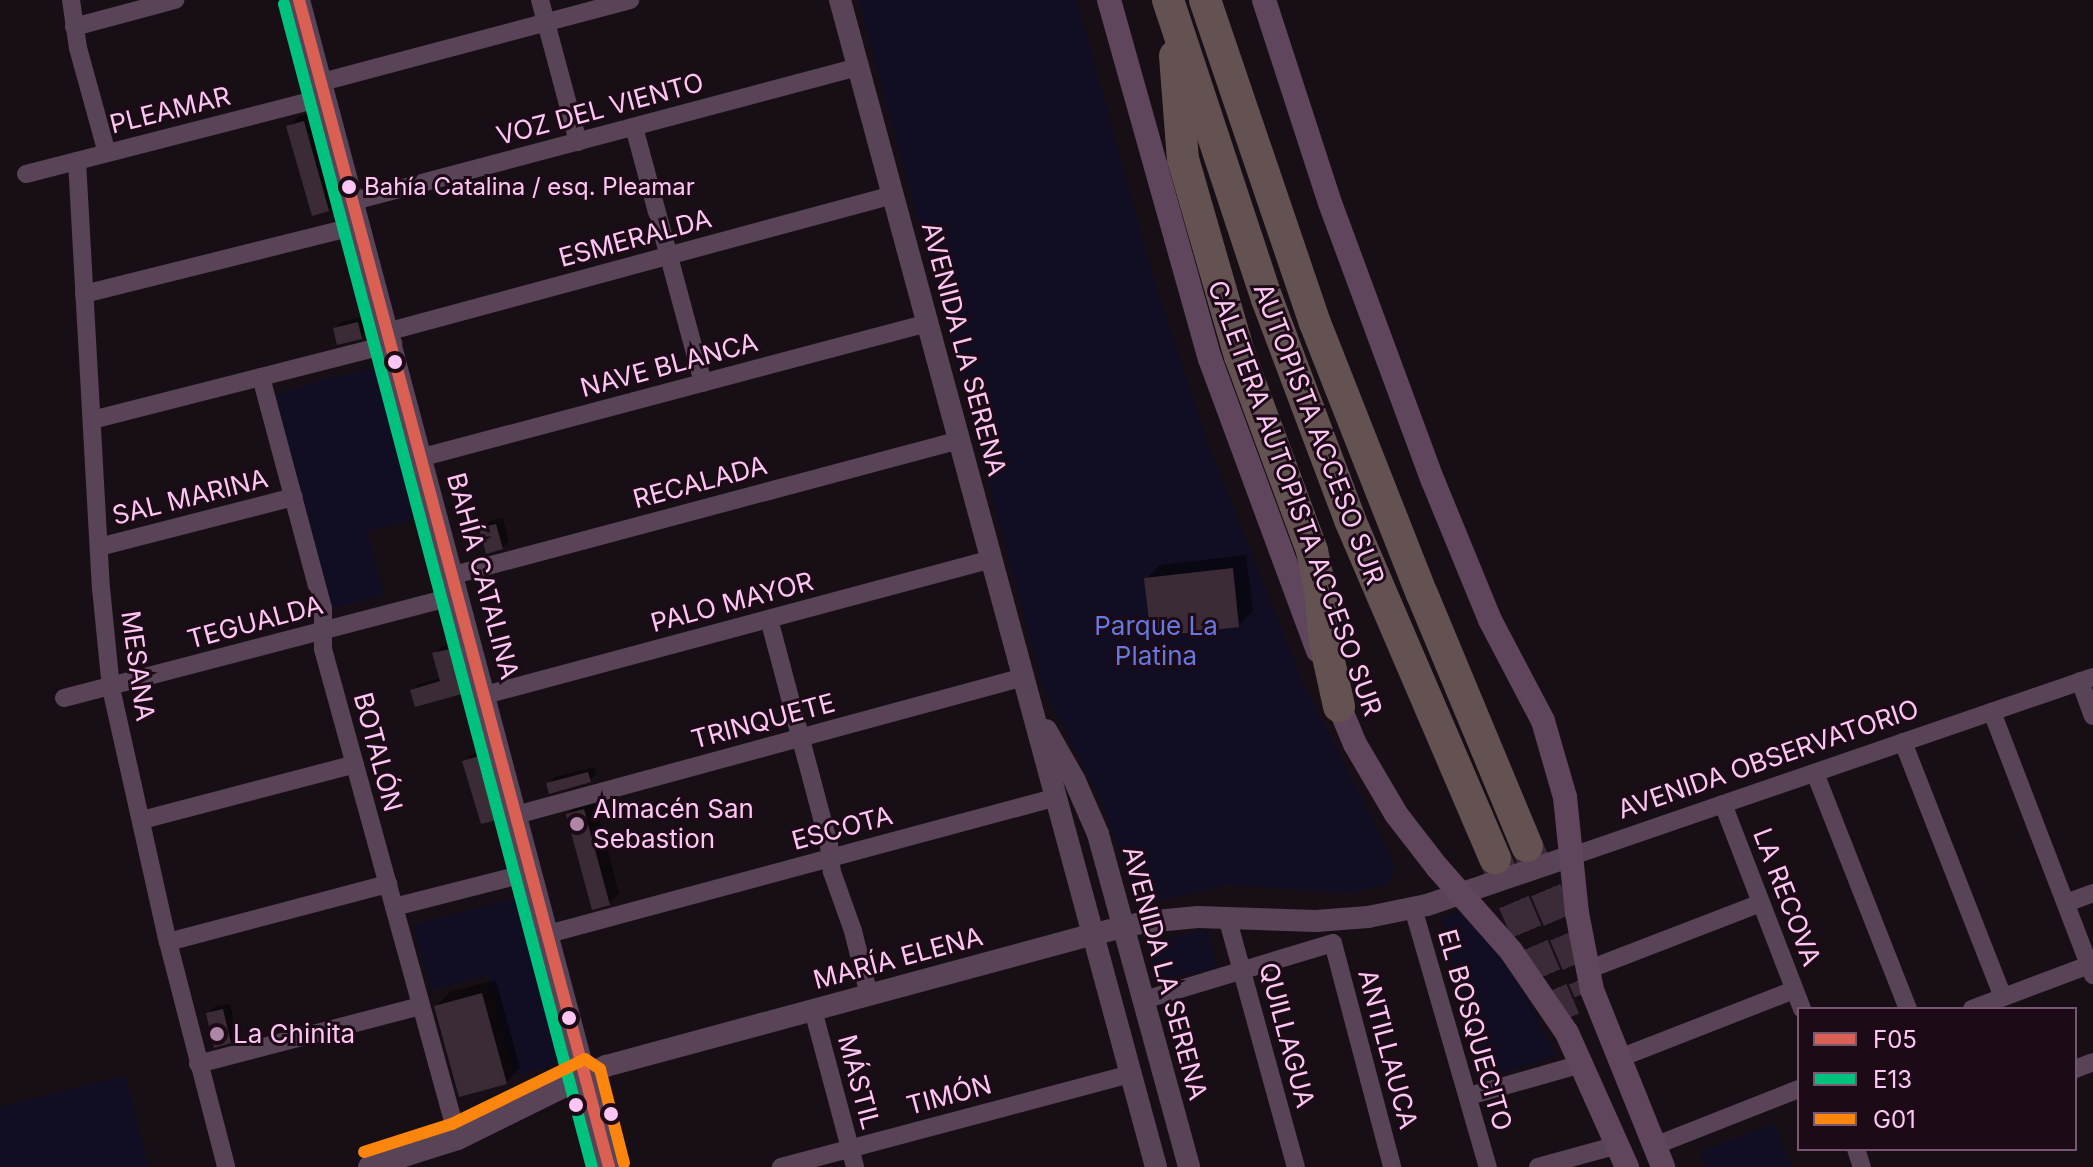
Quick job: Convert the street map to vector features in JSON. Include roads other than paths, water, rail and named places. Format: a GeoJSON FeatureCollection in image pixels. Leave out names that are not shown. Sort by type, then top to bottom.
{"type":"FeatureCollection","features":[{"type":"Feature","properties":{"kind":"highway"},"geometry":{"type":"LineString","coordinates":[[1168,0],[1183,159],[1240,356],[1312,551],[1320,589],[1325,643],[1339,706]]}},
{"type":"Feature","properties":{"kind":"highway","name":"AUTOPISTA ACCESO SUR"},"geometry":{"type":"LineString","coordinates":[[1168,0],[1232,200],[1334,476],[1495,858]]}},
{"type":"Feature","properties":{"kind":"highway","name":"AUTOPISTA ACCESO SUR"},"geometry":{"type":"LineString","coordinates":[[1205,0],[1315,323],[1422,594],[1527,846]]}},
{"type":"Feature","properties":{"kind":"main road","name":"CALETERA AUTOPISTA ACCESO SUR"},"geometry":{"type":"LineString","coordinates":[[1109,0],[1210,359],[1339,706],[1396,814],[1461,894]]}},
{"type":"Feature","properties":{"kind":"main road"},"geometry":{"type":"LineString","coordinates":[[1264,0],[1325,189],[1419,443],[1490,620],[1543,721],[1565,797],[1587,970],[1617,1059],[1659,1156]]}},
{"type":"Feature","properties":{"kind":"main road"},"geometry":{"type":"LineString","coordinates":[[1461,894],[1534,983],[1567,1033],[1623,1156]]}},
{"type":"Feature","properties":{"kind":"street"},"geometry":{"type":"LineString","coordinates":[[71,0],[74,27],[107,153]]}},
{"type":"Feature","properties":{"kind":"street"},"geometry":{"type":"LineString","coordinates":[[74,27],[175,0]]}},
{"type":"Feature","properties":{"kind":"street","name":"BAHÍA CATALINA"},"geometry":{"type":"LineString","coordinates":[[299,0],[423,457],[609,1167]]}},
{"type":"Feature","properties":{"kind":"street"},"geometry":{"type":"LineString","coordinates":[[540,0],[578,142]]}},
{"type":"Feature","properties":{"kind":"street","name":"PLEAMAR"},"geometry":{"type":"LineString","coordinates":[[26,174],[630,0]]}},
{"type":"Feature","properties":{"kind":"street","name":"AVENIDA LA SERENA"},"geometry":{"type":"LineString","coordinates":[[840,0],[1156,1167]]}},
{"type":"Feature","properties":{"kind":"street","name":"VOZ DEL VIENTO"},"geometry":{"type":"LineString","coordinates":[[354,201],[858,67]]}},
{"type":"Feature","properties":{"kind":"street"},"geometry":{"type":"LineString","coordinates":[[634,127],[703,383]]}},
{"type":"Feature","properties":{"kind":"street","name":"MESANA"},"geometry":{"type":"LineString","coordinates":[[77,161],[99,547],[111,688],[168,942],[226,1167]]}},
{"type":"Feature","properties":{"kind":"street","name":"ESMERALDA"},"geometry":{"type":"LineString","coordinates":[[92,420],[261,377],[668,256],[893,195]]}},
{"type":"Feature","properties":{"kind":"street"},"geometry":{"type":"LineString","coordinates":[[84,294],[361,225]]}},
{"type":"Feature","properties":{"kind":"street","name":"NAVE BLANCA"},"geometry":{"type":"LineString","coordinates":[[423,457],[928,323]]}},
{"type":"Feature","properties":{"kind":"street","name":"BOTALÓN"},"geometry":{"type":"LineString","coordinates":[[261,377],[323,608],[323,649],[458,1139]]}},
{"type":"Feature","properties":{"kind":"street","name":"RECALADA"},"geometry":{"type":"LineString","coordinates":[[456,585],[960,440]]}},
{"type":"Feature","properties":{"kind":"street","name":"SAL MARINA"},"geometry":{"type":"LineString","coordinates":[[99,547],[294,497]]}},
{"type":"Feature","properties":{"kind":"street","name":"PALO MAYOR"},"geometry":{"type":"LineString","coordinates":[[485,695],[992,559]]}},
{"type":"Feature","properties":{"kind":"street","name":"TEGUALDA"},"geometry":{"type":"LineString","coordinates":[[64,698],[323,630],[456,585]]}},
{"type":"Feature","properties":{"kind":"street","name":"MÁSTIL"},"geometry":{"type":"LineString","coordinates":[[769,619],[869,995]]}},
{"type":"Feature","properties":{"kind":"street","name":"TRINQUETE"},"geometry":{"type":"LineString","coordinates":[[516,815],[1024,677]]}},
{"type":"Feature","properties":{"kind":"street"},"geometry":{"type":"LineString","coordinates":[[2086,679],[2093,716]]}},
{"type":"Feature","properties":{"kind":"street","name":"AVENIDA OBSERVATORIO"},"geometry":{"type":"LineString","coordinates":[[1461,894],[2086,679]]}},
{"type":"Feature","properties":{"kind":"street"},"geometry":{"type":"LineString","coordinates":[[1977,1007],[2091,970],[1992,712]]}},
{"type":"Feature","properties":{"kind":"street","name":"AVENIDA LA SERENA"},"geometry":{"type":"LineString","coordinates":[[1034,713],[1084,798],[1125,927],[1189,1167]]}},
{"type":"Feature","properties":{"kind":"street"},"geometry":{"type":"LineString","coordinates":[[1903,742],[2003,997]]}},
{"type":"Feature","properties":{"kind":"street"},"geometry":{"type":"LineString","coordinates":[[142,820],[355,764]]}},
{"type":"Feature","properties":{"kind":"street"},"geometry":{"type":"LineString","coordinates":[[1815,773],[1907,1007]]}},
{"type":"Feature","properties":{"kind":"street","name":"ESCOTA"},"geometry":{"type":"LineString","coordinates":[[548,934],[1057,797]]}},
{"type":"Feature","properties":{"kind":"street","name":"LA RECOVA"},"geometry":{"type":"LineString","coordinates":[[1723,804],[1801,1007]]}},
{"type":"Feature","properties":{"kind":"street"},"geometry":{"type":"LineString","coordinates":[[394,907],[531,872]]}},
{"type":"Feature","properties":{"kind":"street"},"geometry":{"type":"LineString","coordinates":[[168,942],[388,884]]}},
{"type":"Feature","properties":{"kind":"street"},"geometry":{"type":"LineString","coordinates":[[2066,903],[2093,893]]}},
{"type":"Feature","properties":{"kind":"street","name":"MARÍA ELENA"},"geometry":{"type":"LineString","coordinates":[[382,1165],[458,1139],[606,1066],[1094,934],[1170,919],[1346,919],[1413,908],[1461,894]]}},
{"type":"Feature","properties":{"kind":"street"},"geometry":{"type":"LineString","coordinates":[[1587,970],[1761,903]]}},
{"type":"Feature","properties":{"kind":"street","name":"EL BOSQUECITO"},"geometry":{"type":"LineString","coordinates":[[1413,908],[1488,1167]]}},
{"type":"Feature","properties":{"kind":"street","name":"QUILLAGUA"},"geometry":{"type":"LineString","coordinates":[[1227,917],[1296,1167]]}},
{"type":"Feature","properties":{"kind":"street","name":"ANTILLAUCA"},"geometry":{"type":"LineString","coordinates":[[1243,969],[1333,943],[1392,1167]]}},
{"type":"Feature","properties":{"kind":"street"},"geometry":{"type":"LineString","coordinates":[[1144,1000],[1243,969]]}},
{"type":"Feature","properties":{"kind":"street"},"geometry":{"type":"LineString","coordinates":[[1617,1059],[1794,990]]}},
{"type":"Feature","properties":{"kind":"street"},"geometry":{"type":"LineString","coordinates":[[198,1064],[421,1006]]}},
{"type":"Feature","properties":{"kind":"street","name":"MÁSTIL"},"geometry":{"type":"LineString","coordinates":[[813,1010],[855,1167]]}},
{"type":"Feature","properties":{"kind":"street"},"geometry":{"type":"LineString","coordinates":[[1469,1096],[1581,1064]]}},
{"type":"Feature","properties":{"kind":"street","name":"TIMÓN"},"geometry":{"type":"LineString","coordinates":[[781,1167],[1131,1074]]}},
{"type":"Feature","properties":{"kind":"street"},"geometry":{"type":"LineString","coordinates":[[1659,1156],[1797,1090]]}},
{"type":"Feature","properties":{"kind":"street"},"geometry":{"type":"LineString","coordinates":[[1538,1167],[1623,1156]]}},
{"type":"Feature","properties":{"kind":"tunnel"},"geometry":{"type":"LineString","coordinates":[[1527,846],[1589,991]]}},
{"type":"Feature","properties":{"kind":"tunnel"},"geometry":{"type":"LineString","coordinates":[[1495,858],[1566,1024]]}},
{"type":"Feature","properties":{"kind":"place","name":"Bahía Catalina / esq. Pleamar"},"geometry":{"type":"Point","coordinates":[349,187]}},
{"type":"Feature","properties":{"kind":"place","name":"Almacén San Sebastion"},"geometry":{"type":"Point","coordinates":[577,824]}},
{"type":"Feature","properties":{"kind":"place","name":"La Chinita"},"geometry":{"type":"Point","coordinates":[217,1034]}},
{"type":"Feature","properties":{"kind":"park label","name":"Parque La Platina"},"geometry":{"type":"Point","coordinates":[1156,641]}}]}
